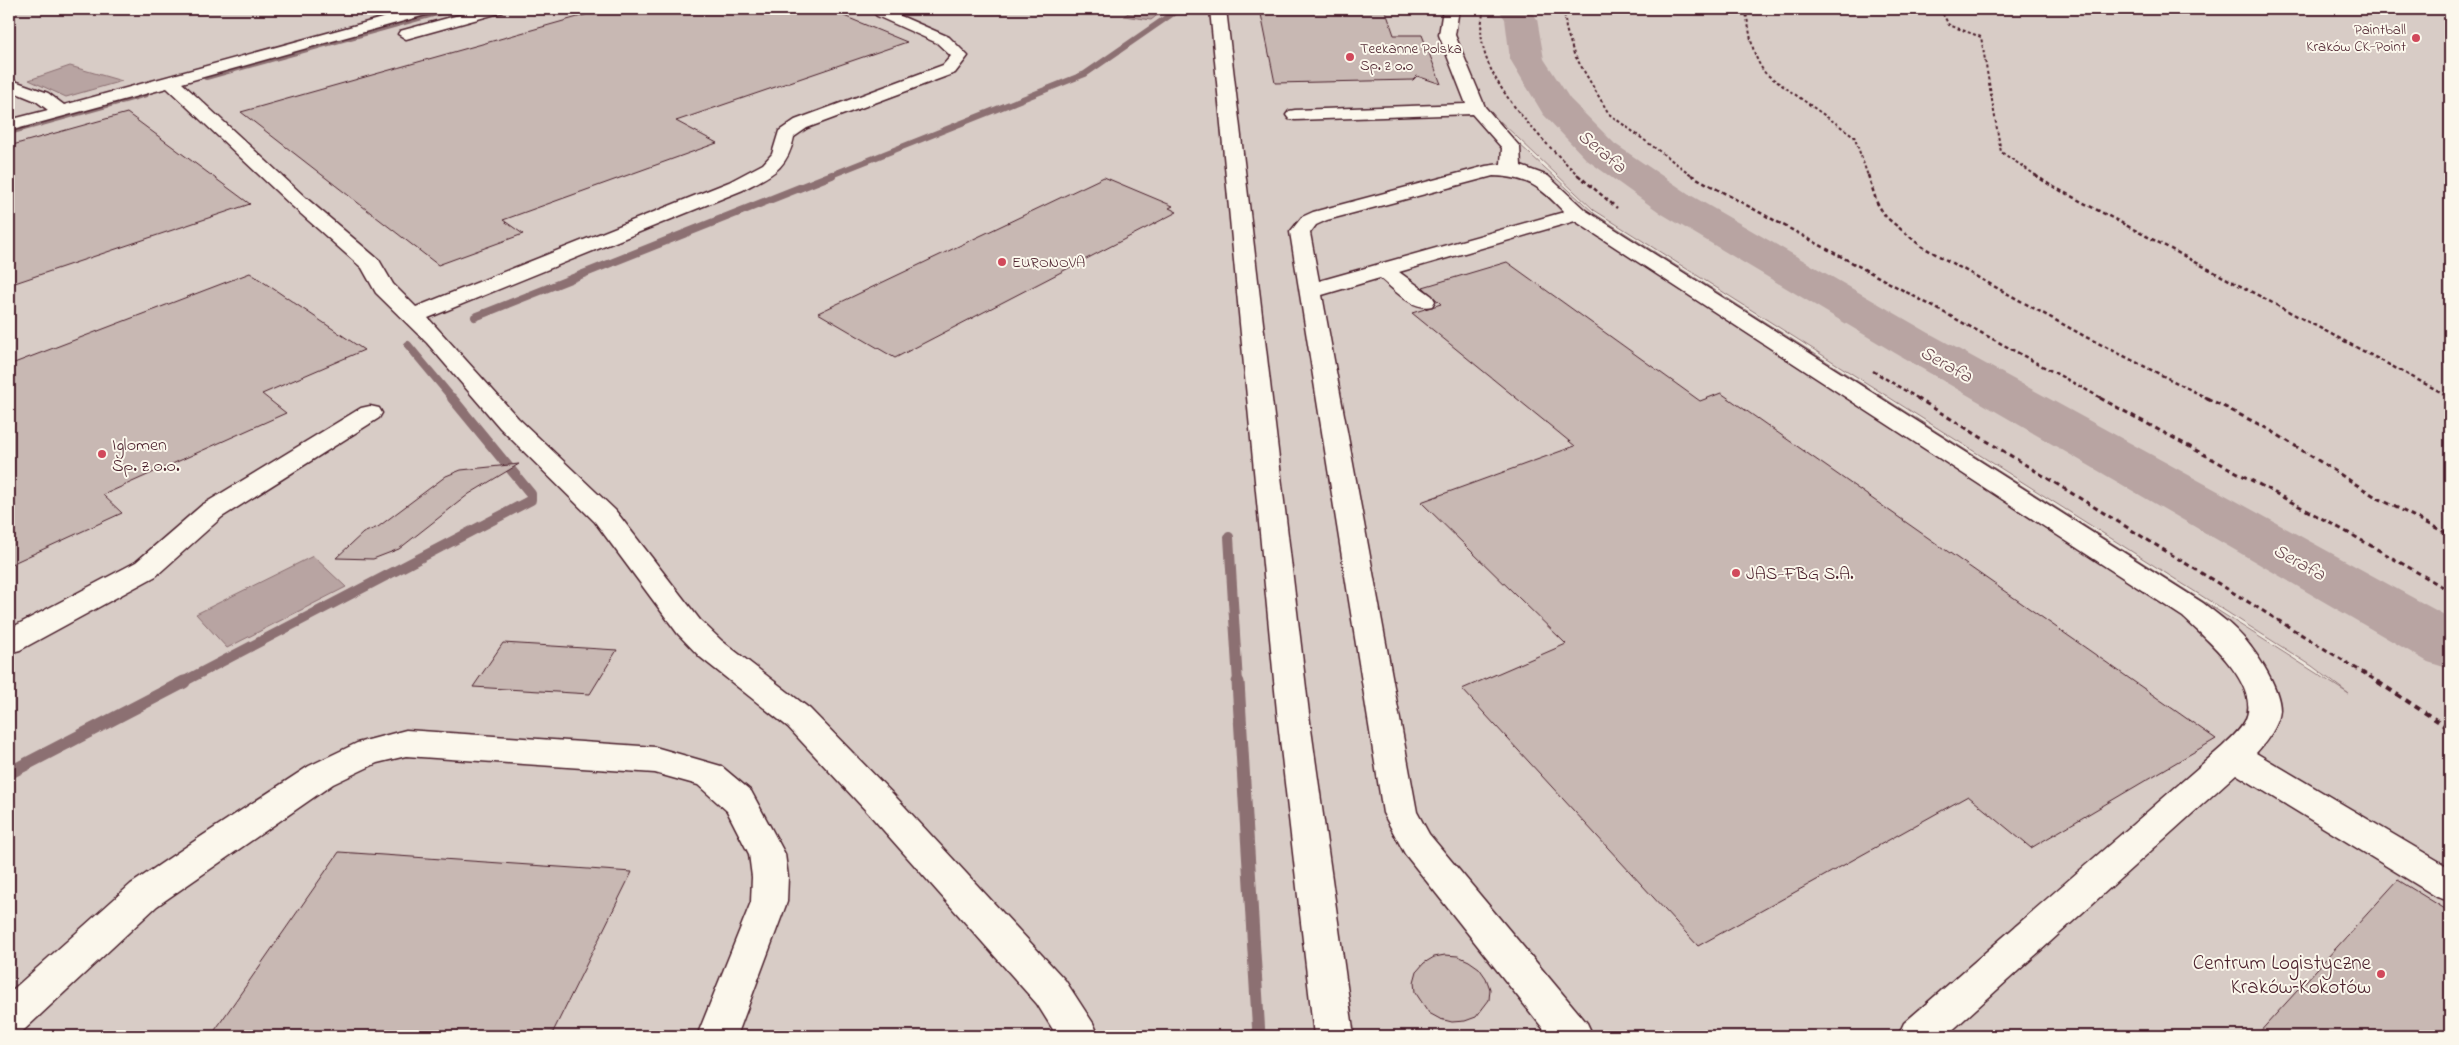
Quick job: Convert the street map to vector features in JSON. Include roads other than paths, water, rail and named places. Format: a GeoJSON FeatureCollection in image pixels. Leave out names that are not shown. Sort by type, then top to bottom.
{"type":"FeatureCollection","features":[{"type":"Feature","properties":{"kind":"street"},"geometry":{"type":"LineString","coordinates":[[9,126],[431,9]]}},
{"type":"Feature","properties":{"kind":"street"},"geometry":{"type":"LineString","coordinates":[[387,39],[498,9]]}},
{"type":"Feature","properties":{"kind":"street"},"geometry":{"type":"LineString","coordinates":[[1218,9],[1294,722],[1334,1036]]}},
{"type":"Feature","properties":{"kind":"street"},"geometry":{"type":"LineString","coordinates":[[1451,9],[1447,35],[1476,109],[1511,147],[1511,171]]}},
{"type":"Feature","properties":{"kind":"street"},"geometry":{"type":"LineString","coordinates":[[414,316],[736,186],[770,168],[781,155],[785,135],[802,124],[950,69],[960,56],[943,40],[883,10]]}},
{"type":"Feature","properties":{"kind":"street"},"geometry":{"type":"LineString","coordinates":[[171,82],[298,202],[362,255],[371,265],[384,288],[414,316],[509,423],[605,516],[689,627],[732,666],[799,718],[888,812],[1051,992],[1079,1036]]}},
{"type":"Feature","properties":{"kind":"street"},"geometry":{"type":"LineString","coordinates":[[9,84],[42,97],[62,112]]}},
{"type":"Feature","properties":{"kind":"street"},"geometry":{"type":"LineString","coordinates":[[1295,115],[1476,109]]}},
{"type":"Feature","properties":{"kind":"street"},"geometry":{"type":"LineString","coordinates":[[1573,1036],[1417,844],[1400,813],[1300,232],[1309,221],[1320,216],[1493,170],[1511,171],[1543,178],[1578,214],[2193,610],[2227,639],[2249,671],[2261,696],[2263,718],[2252,736],[2234,756],[1918,1036]]}},
{"type":"Feature","properties":{"kind":"street"},"geometry":{"type":"LineString","coordinates":[[1310,291],[1578,214]]}},
{"type":"Feature","properties":{"kind":"street"},"geometry":{"type":"LineString","coordinates":[[1383,270],[1424,301]]}},
{"type":"Feature","properties":{"kind":"street"},"geometry":{"type":"LineString","coordinates":[[9,642],[146,569],[212,512],[370,414]]}},
{"type":"Feature","properties":{"kind":"street"},"geometry":{"type":"LineString","coordinates":[[9,1018],[144,895],[214,846],[322,775],[369,752],[406,742],[655,760],[709,775],[739,801],[767,854],[770,877],[769,902],[717,1036]]}},
{"type":"Feature","properties":{"kind":"street"},"geometry":{"type":"LineString","coordinates":[[2234,756],[2450,886]]}},
{"type":"Feature","properties":{"kind":"waterway"},"geometry":{"type":"LineString","coordinates":[[206,77],[451,9]]}},
{"type":"Feature","properties":{"kind":"waterway"},"geometry":{"type":"LineString","coordinates":[[829,176],[1085,74],[1179,9]]}},
{"type":"Feature","properties":{"kind":"waterway","name":"Serafa"},"geometry":{"type":"LineString","coordinates":[[1514,9],[1521,19],[1527,59],[1556,106],[1601,152],[1677,205],[1912,343],[2450,646]]}},
{"type":"Feature","properties":{"kind":"waterway"},"geometry":{"type":"LineString","coordinates":[[9,132],[146,94]]}},
{"type":"Feature","properties":{"kind":"waterway"},"geometry":{"type":"LineString","coordinates":[[475,317],[832,175]]}},
{"type":"Feature","properties":{"kind":"waterway"},"geometry":{"type":"LineString","coordinates":[[408,345],[453,399]]}},
{"type":"Feature","properties":{"kind":"waterway"},"geometry":{"type":"LineString","coordinates":[[181,683],[531,500],[531,494],[452,398]]}},
{"type":"Feature","properties":{"kind":"waterway"},"geometry":{"type":"LineString","coordinates":[[1229,537],[1238,683]]}},
{"type":"Feature","properties":{"kind":"waterway"},"geometry":{"type":"LineString","coordinates":[[9,773],[184,682]]}},
{"type":"Feature","properties":{"kind":"waterway"},"geometry":{"type":"LineString","coordinates":[[1238,682],[1259,1036]]}},
{"type":"Feature","properties":{"kind":"place","name":"Paintball Kraków CK-Point"},"geometry":{"type":"Point","coordinates":[2416,38]}},
{"type":"Feature","properties":{"kind":"place","name":"Teekanne Polska Sp. z o.o"},"geometry":{"type":"Point","coordinates":[1350,57]}},
{"type":"Feature","properties":{"kind":"place","name":"EURONOVA"},"geometry":{"type":"Point","coordinates":[1002,262]}},
{"type":"Feature","properties":{"kind":"place","name":"Iglomen Sp. z o.o."},"geometry":{"type":"Point","coordinates":[102,454]}},
{"type":"Feature","properties":{"kind":"place","name":"JAS-FBG S.A."},"geometry":{"type":"Point","coordinates":[1736,573]}},
{"type":"Feature","properties":{"kind":"place","name":"Centrum Logistyczne Kraków–Kokotów"},"geometry":{"type":"Point","coordinates":[2381,974]}}]}
